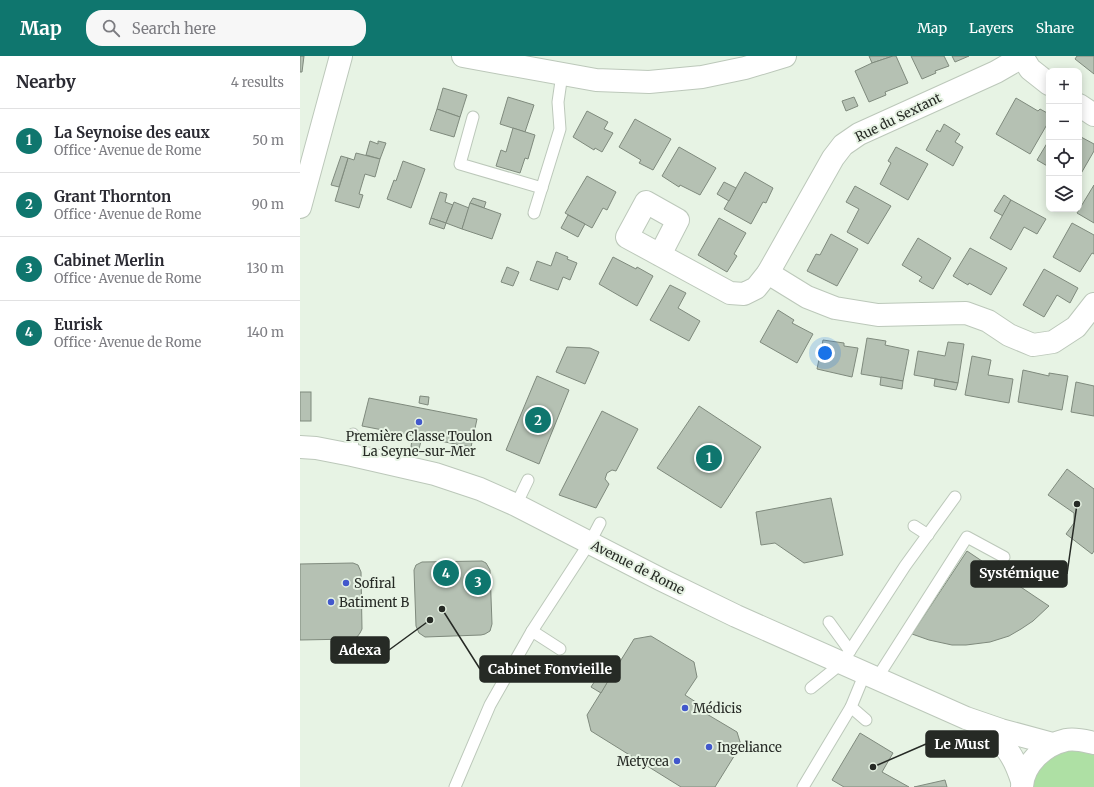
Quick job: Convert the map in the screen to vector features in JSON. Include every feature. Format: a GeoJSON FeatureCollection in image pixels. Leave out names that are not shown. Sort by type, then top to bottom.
{"type":"FeatureCollection","features":[{"type":"Feature","properties":{"kind":"street"},"geometry":{"type":"LineString","coordinates":[[300,207],[340,56]]}},
{"type":"Feature","properties":{"kind":"street"},"geometry":{"type":"LineString","coordinates":[[463,56],[503,60],[562,74],[596,80],[649,82],[702,77],[745,68],[785,56]]}},
{"type":"Feature","properties":{"kind":"street"},"geometry":{"type":"LineString","coordinates":[[1022,56],[1030,69],[1046,82]]}},
{"type":"Feature","properties":{"kind":"street","name":"Rue du Sextant"},"geometry":{"type":"LineString","coordinates":[[660,255],[730,293],[744,294],[756,288],[768,273],[833,158],[843,145],[859,134],[996,72],[1022,56]]}},
{"type":"Feature","properties":{"kind":"street"},"geometry":{"type":"LineString","coordinates":[[1082,107],[1094,115]]}},
{"type":"Feature","properties":{"kind":"street"},"geometry":{"type":"LineString","coordinates":[[768,273],[807,297],[835,308],[878,315],[966,313],[988,321],[1009,335],[1033,345],[1053,342],[1071,330],[1094,304]]}},
{"type":"Feature","properties":{"kind":"street","name":"Avenue de Rome"},"geometry":{"type":"LineString","coordinates":[[300,447],[316,448],[352,445],[380,467],[435,474],[480,489],[516,505],[736,616],[846,657],[871,676],[966,718],[1001,730],[1053,744]]}},
{"type":"Feature","properties":{"kind":"street","name":"Avenue de Rome"},"geometry":{"type":"LineString","coordinates":[[966,718],[998,739],[1008,750],[1016,763],[1022,784]]}},
{"type":"Feature","properties":{"kind":"street"},"geometry":{"type":"LineString","coordinates":[[1022,784],[1029,766],[1039,753],[1053,744],[1067,740],[1090,739]]}},
{"type":"Feature","properties":{"kind":"lane"},"geometry":{"type":"LineString","coordinates":[[534,213],[560,129],[558,102],[562,74]]}},
{"type":"Feature","properties":{"kind":"lane"},"geometry":{"type":"LineString","coordinates":[[473,117],[460,164],[542,188]]}},
{"type":"Feature","properties":{"kind":"lane"},"geometry":{"type":"LineString","coordinates":[[516,505],[528,480]]}},
{"type":"Feature","properties":{"kind":"lane"},"geometry":{"type":"LineString","coordinates":[[811,688],[846,657],[905,566],[955,497]]}},
{"type":"Feature","properties":{"kind":"lane"},"geometry":{"type":"LineString","coordinates":[[455,787],[490,705],[532,631],[590,542],[600,523]]}},
{"type":"Feature","properties":{"kind":"lane"},"geometry":{"type":"LineString","coordinates":[[914,526],[928,535]]}},
{"type":"Feature","properties":{"kind":"lane"},"geometry":{"type":"LineString","coordinates":[[803,787],[871,676],[967,537],[1004,557]]}},
{"type":"Feature","properties":{"kind":"lane"},"geometry":{"type":"LineString","coordinates":[[829,622],[846,657]]}},
{"type":"Feature","properties":{"kind":"lane"},"geometry":{"type":"LineString","coordinates":[[532,631],[560,649]]}},
{"type":"Feature","properties":{"kind":"lane"},"geometry":{"type":"LineString","coordinates":[[851,707],[866,720]]}},
{"type":"Feature","properties":{"kind":"green space"},"geometry":{"type":"Polygon","coordinates":[[[1094,743],[1094,787],[1022,787],[1039,753],[1094,743]]]}},
{"type":"Feature","properties":{"kind":"building"},"geometry":{"type":"Polygon","coordinates":[[[300,56],[304,56],[302,72],[300,72],[300,56]]]}},
{"type":"Feature","properties":{"kind":"building"},"geometry":{"type":"Polygon","coordinates":[[[869,56],[893,56],[872,63],[869,56]]]}},
{"type":"Feature","properties":{"kind":"building"},"geometry":{"type":"Polygon","coordinates":[[[896,56],[908,83],[885,92],[886,95],[869,102],[855,71],[896,56]]]}},
{"type":"Feature","properties":{"kind":"building"},"geometry":{"type":"Polygon","coordinates":[[[911,56],[944,56],[949,66],[935,71],[936,73],[922,79],[911,56]]]}},
{"type":"Feature","properties":{"kind":"building"},"geometry":{"type":"Polygon","coordinates":[[[952,56],[969,56],[955,62],[952,56]]]}},
{"type":"Feature","properties":{"kind":"building"},"geometry":{"type":"Polygon","coordinates":[[[1077,56],[1094,56],[1094,74],[1075,59],[1077,56]]]}},
{"type":"Feature","properties":{"kind":"building"},"geometry":{"type":"Polygon","coordinates":[[[443,88],[467,95],[460,117],[437,109],[443,88]]]}},
{"type":"Feature","properties":{"kind":"building"},"geometry":{"type":"Polygon","coordinates":[[[508,97],[534,105],[525,132],[500,124],[508,97]]]}},
{"type":"Feature","properties":{"kind":"building"},"geometry":{"type":"Polygon","coordinates":[[[854,97],[858,106],[846,111],[842,101],[854,97]]]}},
{"type":"Feature","properties":{"kind":"building"},"geometry":{"type":"Polygon","coordinates":[[[1016,98],[1038,111],[1040,109],[1046,112],[1046,126],[1030,154],[996,134],[1016,98]]]}},
{"type":"Feature","properties":{"kind":"building"},"geometry":{"type":"Polygon","coordinates":[[[437,109],[460,117],[454,137],[430,130],[437,109]]]}},
{"type":"Feature","properties":{"kind":"building"},"geometry":{"type":"Polygon","coordinates":[[[587,111],[608,122],[604,129],[613,133],[602,152],[595,148],[594,150],[573,137],[587,111]]]}},
{"type":"Feature","properties":{"kind":"building"},"geometry":{"type":"Polygon","coordinates":[[[635,119],[671,139],[653,170],[639,163],[641,160],[619,147],[635,119]]]}},
{"type":"Feature","properties":{"kind":"building"},"geometry":{"type":"Polygon","coordinates":[[[944,124],[960,134],[955,142],[963,147],[953,166],[926,150],[937,130],[940,132],[944,124]]]}},
{"type":"Feature","properties":{"kind":"building"},"geometry":{"type":"Polygon","coordinates":[[[513,128],[535,135],[528,159],[525,158],[520,173],[496,166],[501,150],[506,152],[513,128]]]}},
{"type":"Feature","properties":{"kind":"building"},"geometry":{"type":"Polygon","coordinates":[[[1082,138],[1094,144],[1094,151],[1082,172],[1082,138]]]}},
{"type":"Feature","properties":{"kind":"building"},"geometry":{"type":"Polygon","coordinates":[[[370,141],[378,144],[378,141],[386,143],[380,159],[366,155],[370,141]]]}},
{"type":"Feature","properties":{"kind":"building"},"geometry":{"type":"Polygon","coordinates":[[[1046,145],[1046,165],[1037,160],[1046,145]]]}},
{"type":"Feature","properties":{"kind":"building"},"geometry":{"type":"Polygon","coordinates":[[[679,147],[716,168],[700,195],[680,185],[679,187],[662,176],[679,147]]]}},
{"type":"Feature","properties":{"kind":"building"},"geometry":{"type":"Polygon","coordinates":[[[896,147],[928,164],[908,200],[880,184],[891,163],[888,161],[896,147]]]}},
{"type":"Feature","properties":{"kind":"building"},"geometry":{"type":"Polygon","coordinates":[[[356,153],[380,159],[375,177],[365,174],[359,194],[363,195],[359,208],[335,201],[348,158],[354,160],[356,153]]]}},
{"type":"Feature","properties":{"kind":"building"},"geometry":{"type":"Polygon","coordinates":[[[341,156],[348,158],[339,187],[331,185],[341,156]]]}},
{"type":"Feature","properties":{"kind":"building"},"geometry":{"type":"Polygon","coordinates":[[[403,161],[425,169],[411,208],[387,199],[394,180],[396,181],[403,161]]]}},
{"type":"Feature","properties":{"kind":"building"},"geometry":{"type":"Polygon","coordinates":[[[745,172],[773,188],[766,203],[763,202],[751,224],[724,209],[745,172]]]}},
{"type":"Feature","properties":{"kind":"building"},"geometry":{"type":"Polygon","coordinates":[[[587,176],[616,192],[607,210],[603,208],[592,228],[565,213],[587,176]]]}},
{"type":"Feature","properties":{"kind":"building"},"geometry":{"type":"Polygon","coordinates":[[[724,182],[736,188],[729,201],[717,194],[724,182]]]}},
{"type":"Feature","properties":{"kind":"building"},"geometry":{"type":"Polygon","coordinates":[[[1094,185],[1094,223],[1077,213],[1082,212],[1082,205],[1094,185]]]}},
{"type":"Feature","properties":{"kind":"building"},"geometry":{"type":"Polygon","coordinates":[[[855,186],[891,206],[868,244],[847,232],[859,209],[846,202],[855,186]]]}},
{"type":"Feature","properties":{"kind":"building"},"geometry":{"type":"Polygon","coordinates":[[[440,192],[447,194],[445,202],[453,205],[446,223],[431,218],[440,192]]]}},
{"type":"Feature","properties":{"kind":"building"},"geometry":{"type":"Polygon","coordinates":[[[1004,195],[1011,200],[1003,216],[994,211],[1004,195]]]}},
{"type":"Feature","properties":{"kind":"building"},"geometry":{"type":"Polygon","coordinates":[[[473,198],[486,202],[484,208],[470,203],[473,198]]]}},
{"type":"Feature","properties":{"kind":"building"},"geometry":{"type":"Polygon","coordinates":[[[1011,200],[1046,219],[1037,234],[1024,227],[1011,250],[990,238],[1011,200]]]}},
{"type":"Feature","properties":{"kind":"building"},"geometry":{"type":"Polygon","coordinates":[[[454,202],[469,208],[462,229],[446,223],[454,202]]]}},
{"type":"Feature","properties":{"kind":"building"},"geometry":{"type":"Polygon","coordinates":[[[470,203],[501,214],[492,239],[462,229],[470,203]]]}},
{"type":"Feature","properties":{"kind":"building"},"geometry":{"type":"Polygon","coordinates":[[[568,215],[585,224],[578,237],[561,228],[568,215]]]}},
{"type":"Feature","properties":{"kind":"building"},"geometry":{"type":"Polygon","coordinates":[[[431,218],[446,223],[444,229],[429,224],[431,218]]]}},
{"type":"Feature","properties":{"kind":"building"},"geometry":{"type":"Polygon","coordinates":[[[719,218],[746,233],[734,254],[737,256],[727,272],[698,255],[719,218]]]}},
{"type":"Feature","properties":{"kind":"building"},"geometry":{"type":"Polygon","coordinates":[[[1072,223],[1094,235],[1094,254],[1092,253],[1080,272],[1053,257],[1072,223]]]}},
{"type":"Feature","properties":{"kind":"building"},"geometry":{"type":"Polygon","coordinates":[[[831,234],[858,249],[837,286],[807,271],[816,254],[820,255],[831,234]]]}},
{"type":"Feature","properties":{"kind":"building"},"geometry":{"type":"Polygon","coordinates":[[[918,238],[951,258],[933,289],[919,281],[922,277],[902,265],[918,238]]]}},
{"type":"Feature","properties":{"kind":"building"},"geometry":{"type":"Polygon","coordinates":[[[970,248],[1007,268],[991,295],[969,283],[968,285],[953,276],[970,248]]]}},
{"type":"Feature","properties":{"kind":"building"},"geometry":{"type":"Polygon","coordinates":[[[556,252],[577,263],[570,280],[563,277],[558,290],[530,280],[537,261],[551,266],[556,252]]]}},
{"type":"Feature","properties":{"kind":"building"},"geometry":{"type":"Polygon","coordinates":[[[613,257],[636,269],[637,267],[653,276],[637,306],[599,284],[613,257]]]}},
{"type":"Feature","properties":{"kind":"building"},"geometry":{"type":"Polygon","coordinates":[[[507,267],[519,272],[513,286],[501,282],[507,267]]]}},
{"type":"Feature","properties":{"kind":"building"},"geometry":{"type":"Polygon","coordinates":[[[1044,269],[1078,288],[1070,303],[1057,295],[1044,317],[1023,305],[1044,269]]]}},
{"type":"Feature","properties":{"kind":"building"},"geometry":{"type":"Polygon","coordinates":[[[670,285],[686,293],[678,308],[700,321],[689,341],[650,320],[670,285]]]}},
{"type":"Feature","properties":{"kind":"building"},"geometry":{"type":"Polygon","coordinates":[[[778,310],[794,320],[792,323],[813,334],[797,363],[760,342],[778,310]]]}},
{"type":"Feature","properties":{"kind":"building"},"geometry":{"type":"Polygon","coordinates":[[[867,338],[886,341],[885,345],[909,350],[903,381],[861,374],[867,338]]]}},
{"type":"Feature","properties":{"kind":"building"},"geometry":{"type":"Polygon","coordinates":[[[823,340],[844,343],[844,346],[858,348],[852,377],[817,369],[823,340]]]}},
{"type":"Feature","properties":{"kind":"building"},"geometry":{"type":"Polygon","coordinates":[[[948,342],[964,344],[958,383],[914,375],[918,351],[945,356],[948,342]]]}},
{"type":"Feature","properties":{"kind":"building"},"geometry":{"type":"Polygon","coordinates":[[[567,347],[590,348],[599,352],[585,384],[556,372],[567,347]]]}},
{"type":"Feature","properties":{"kind":"building"},"geometry":{"type":"Polygon","coordinates":[[[972,356],[991,360],[988,375],[1013,379],[1009,403],[965,395],[972,356]]]}},
{"type":"Feature","properties":{"kind":"building"},"geometry":{"type":"Polygon","coordinates":[[[1023,370],[1049,376],[1049,373],[1068,376],[1062,410],[1018,402],[1023,370]]]}},
{"type":"Feature","properties":{"kind":"building"},"geometry":{"type":"Polygon","coordinates":[[[537,376],[569,390],[539,464],[506,450],[537,376]]]}},
{"type":"Feature","properties":{"kind":"building"},"geometry":{"type":"Polygon","coordinates":[[[881,377],[903,381],[902,389],[880,385],[881,377]]]}},
{"type":"Feature","properties":{"kind":"building"},"geometry":{"type":"Polygon","coordinates":[[[935,379],[958,383],[956,390],[934,386],[935,379]]]}},
{"type":"Feature","properties":{"kind":"building"},"geometry":{"type":"Polygon","coordinates":[[[1076,382],[1094,386],[1094,416],[1071,412],[1076,382]]]}},
{"type":"Feature","properties":{"kind":"building"},"geometry":{"type":"Polygon","coordinates":[[[300,392],[311,392],[311,421],[300,421],[300,392]]]}},
{"type":"Feature","properties":{"kind":"building","name":"Première Classe Toulon La Seyne-sur-Mer"},"geometry":{"type":"Polygon","coordinates":[[[420,396],[429,397],[428,405],[419,403],[420,396]]]}},
{"type":"Feature","properties":{"kind":"building","name":"Première Classe Toulon La Seyne-sur-Mer"},"geometry":{"type":"Polygon","coordinates":[[[369,398],[477,419],[471,447],[362,426],[369,398]]]}},
{"type":"Feature","properties":{"kind":"building"},"geometry":{"type":"Polygon","coordinates":[[[699,406],[761,447],[721,508],[657,468],[699,406]]]}},
{"type":"Feature","properties":{"kind":"building"},"geometry":{"type":"Polygon","coordinates":[[[602,411],[638,429],[616,471],[612,470],[607,473],[605,479],[609,484],[596,508],[559,495],[602,411]]]}},
{"type":"Feature","properties":{"kind":"building","name":"Première Classe Toulon La Seyne-sur-Mer"},"geometry":{"type":"Polygon","coordinates":[[[412,439],[421,441],[419,449],[411,447],[412,439]]]}},
{"type":"Feature","properties":{"kind":"building"},"geometry":{"type":"Polygon","coordinates":[[[1067,469],[1094,489],[1094,551],[1092,554],[1066,534],[1074,523],[1074,513],[1048,495],[1067,469]]]}},
{"type":"Feature","properties":{"kind":"building"},"geometry":{"type":"Polygon","coordinates":[[[831,498],[843,555],[804,563],[775,543],[761,545],[756,512],[831,498]]]}},
{"type":"Feature","properties":{"kind":"building"},"geometry":{"type":"Polygon","coordinates":[[[967,551],[1049,606],[1033,621],[1021,629],[1009,636],[990,642],[952,645],[929,640],[912,634],[967,551]]]}},
{"type":"Feature","properties":{"kind":"building"},"geometry":{"type":"Polygon","coordinates":[[[482,561],[486,563],[490,570],[492,624],[490,631],[481,635],[425,637],[419,633],[416,626],[414,570],[416,565],[422,562],[482,561]]]}},
{"type":"Feature","properties":{"kind":"building","name":"Batiment B"},"geometry":{"type":"Polygon","coordinates":[[[353,563],[358,565],[361,572],[362,629],[360,633],[357,637],[352,639],[300,640],[300,564],[353,563]]]}},
{"type":"Feature","properties":{"kind":"building"},"geometry":{"type":"Polygon","coordinates":[[[651,636],[694,662],[697,677],[685,695],[702,706],[700,710],[737,732],[741,745],[715,787],[681,787],[591,731],[587,715],[634,639],[651,636]]]}},
{"type":"Feature","properties":{"kind":"building"},"geometry":{"type":"Polygon","coordinates":[[[609,659],[618,664],[601,693],[591,687],[609,659]]]}},
{"type":"Feature","properties":{"kind":"building"},"geometry":{"type":"Polygon","coordinates":[[[860,733],[893,753],[882,772],[909,787],[844,787],[832,780],[860,733]]]}},
{"type":"Feature","properties":{"kind":"building"},"geometry":{"type":"Polygon","coordinates":[[[945,780],[947,787],[914,787],[945,780]]]}},
{"type":"Feature","properties":{"kind":"place","name":"Grant Thornton"},"geometry":{"type":"Point","coordinates":[538,420]}},
{"type":"Feature","properties":{"kind":"place","name":"Première Classe Toulon La Seyne-sur-Mer"},"geometry":{"type":"Point","coordinates":[419,422]}},
{"type":"Feature","properties":{"kind":"place","name":"La Seynoise des eaux"},"geometry":{"type":"Point","coordinates":[709,458]}},
{"type":"Feature","properties":{"kind":"place","name":"Systémique"},"geometry":{"type":"Point","coordinates":[1077,504]}},
{"type":"Feature","properties":{"kind":"place","name":"Eurisk"},"geometry":{"type":"Point","coordinates":[446,573]}},
{"type":"Feature","properties":{"kind":"place","name":"Cabinet Merlin"},"geometry":{"type":"Point","coordinates":[478,582]}},
{"type":"Feature","properties":{"kind":"place","name":"Sofiral"},"geometry":{"type":"Point","coordinates":[346,583]}},
{"type":"Feature","properties":{"kind":"place","name":"Batiment B"},"geometry":{"type":"Point","coordinates":[331,602]}},
{"type":"Feature","properties":{"kind":"place","name":"Cabinet Fonvieille"},"geometry":{"type":"Point","coordinates":[442,609]}},
{"type":"Feature","properties":{"kind":"place","name":"Adexa"},"geometry":{"type":"Point","coordinates":[430,620]}},
{"type":"Feature","properties":{"kind":"place","name":"Médicis"},"geometry":{"type":"Point","coordinates":[685,708]}},
{"type":"Feature","properties":{"kind":"place","name":"Ingeliance"},"geometry":{"type":"Point","coordinates":[709,747]}},
{"type":"Feature","properties":{"kind":"place","name":"Metycea"},"geometry":{"type":"Point","coordinates":[677,761]}},
{"type":"Feature","properties":{"kind":"place","name":"Le Must"},"geometry":{"type":"Point","coordinates":[873,767]}}]}
